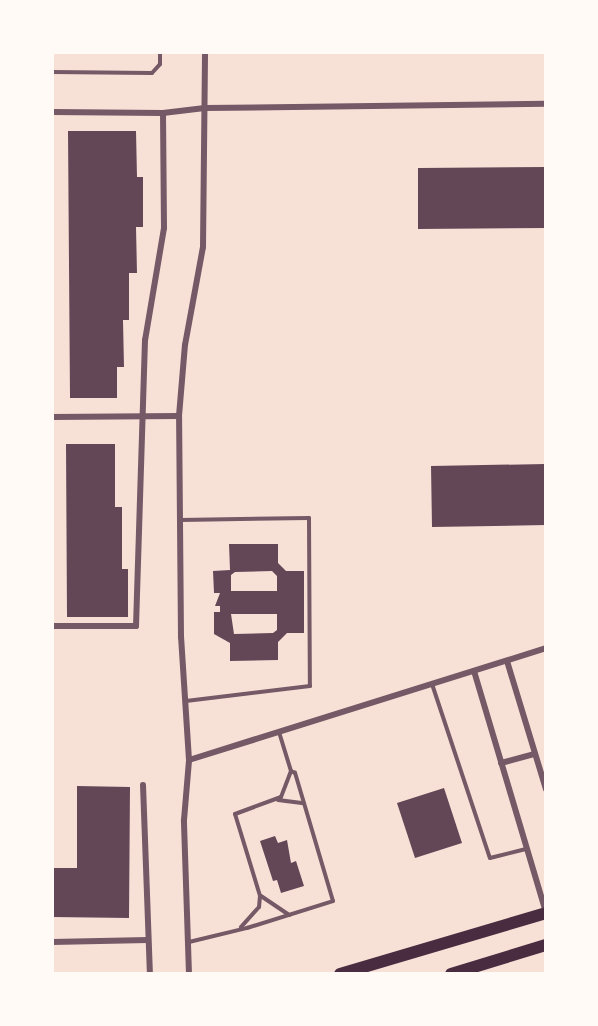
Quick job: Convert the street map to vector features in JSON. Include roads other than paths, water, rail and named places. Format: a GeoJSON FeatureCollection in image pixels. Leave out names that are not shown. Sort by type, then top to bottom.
{"type":"FeatureCollection","features":[{"type":"Feature","properties":{"kind":"highway"},"geometry":{"type":"LineString","coordinates":[[340,974],[546,913]]}},
{"type":"Feature","properties":{"kind":"highway"},"geometry":{"type":"LineString","coordinates":[[451,974],[546,945]]}},
{"type":"Feature","properties":{"kind":"street"},"geometry":{"type":"LineString","coordinates":[[189,974],[184,820],[189,760],[185,701],[178,416],[185,345],[203,247],[205,52]]}},
{"type":"Feature","properties":{"kind":"street"},"geometry":{"type":"LineString","coordinates":[[52,112],[163,113],[205,108],[546,104]]}},
{"type":"Feature","properties":{"kind":"street"},"geometry":{"type":"LineString","coordinates":[[52,626],[136,626],[139,417],[144,340],[164,228],[163,113]]}},
{"type":"Feature","properties":{"kind":"street"},"geometry":{"type":"LineString","coordinates":[[52,417],[178,416]]}},
{"type":"Feature","properties":{"kind":"street"},"geometry":{"type":"LineString","coordinates":[[189,760],[546,648]]}},
{"type":"Feature","properties":{"kind":"street"},"geometry":{"type":"LineString","coordinates":[[507,661],[546,789]]}},
{"type":"Feature","properties":{"kind":"street"},"geometry":{"type":"LineString","coordinates":[[474,671],[546,913]]}},
{"type":"Feature","properties":{"kind":"street"},"geometry":{"type":"LineString","coordinates":[[501,763],[535,754]]}},
{"type":"Feature","properties":{"kind":"street"},"geometry":{"type":"LineString","coordinates":[[144,785],[150,974]]}},
{"type":"Feature","properties":{"kind":"street"},"geometry":{"type":"LineString","coordinates":[[52,942],[148,940]]}},
{"type":"Feature","properties":{"kind":"lane"},"geometry":{"type":"LineString","coordinates":[[52,72],[152,73],[160,64],[160,52]]}},
{"type":"Feature","properties":{"kind":"lane"},"geometry":{"type":"LineString","coordinates":[[180,519],[309,518],[310,686],[185,701]]}},
{"type":"Feature","properties":{"kind":"lane"},"geometry":{"type":"LineString","coordinates":[[432,684],[490,858],[526,849]]}},
{"type":"Feature","properties":{"kind":"lane"},"geometry":{"type":"LineString","coordinates":[[241,927],[258,907],[260,896],[235,814],[277,800],[285,793],[291,771],[279,732]]}},
{"type":"Feature","properties":{"kind":"lane"},"geometry":{"type":"LineString","coordinates":[[188,942],[333,901],[296,773],[291,771]]}},
{"type":"Feature","properties":{"kind":"lane"},"geometry":{"type":"LineString","coordinates":[[277,800],[304,803]]}},
{"type":"Feature","properties":{"kind":"lane"},"geometry":{"type":"LineString","coordinates":[[260,896],[289,915]]}}]}
